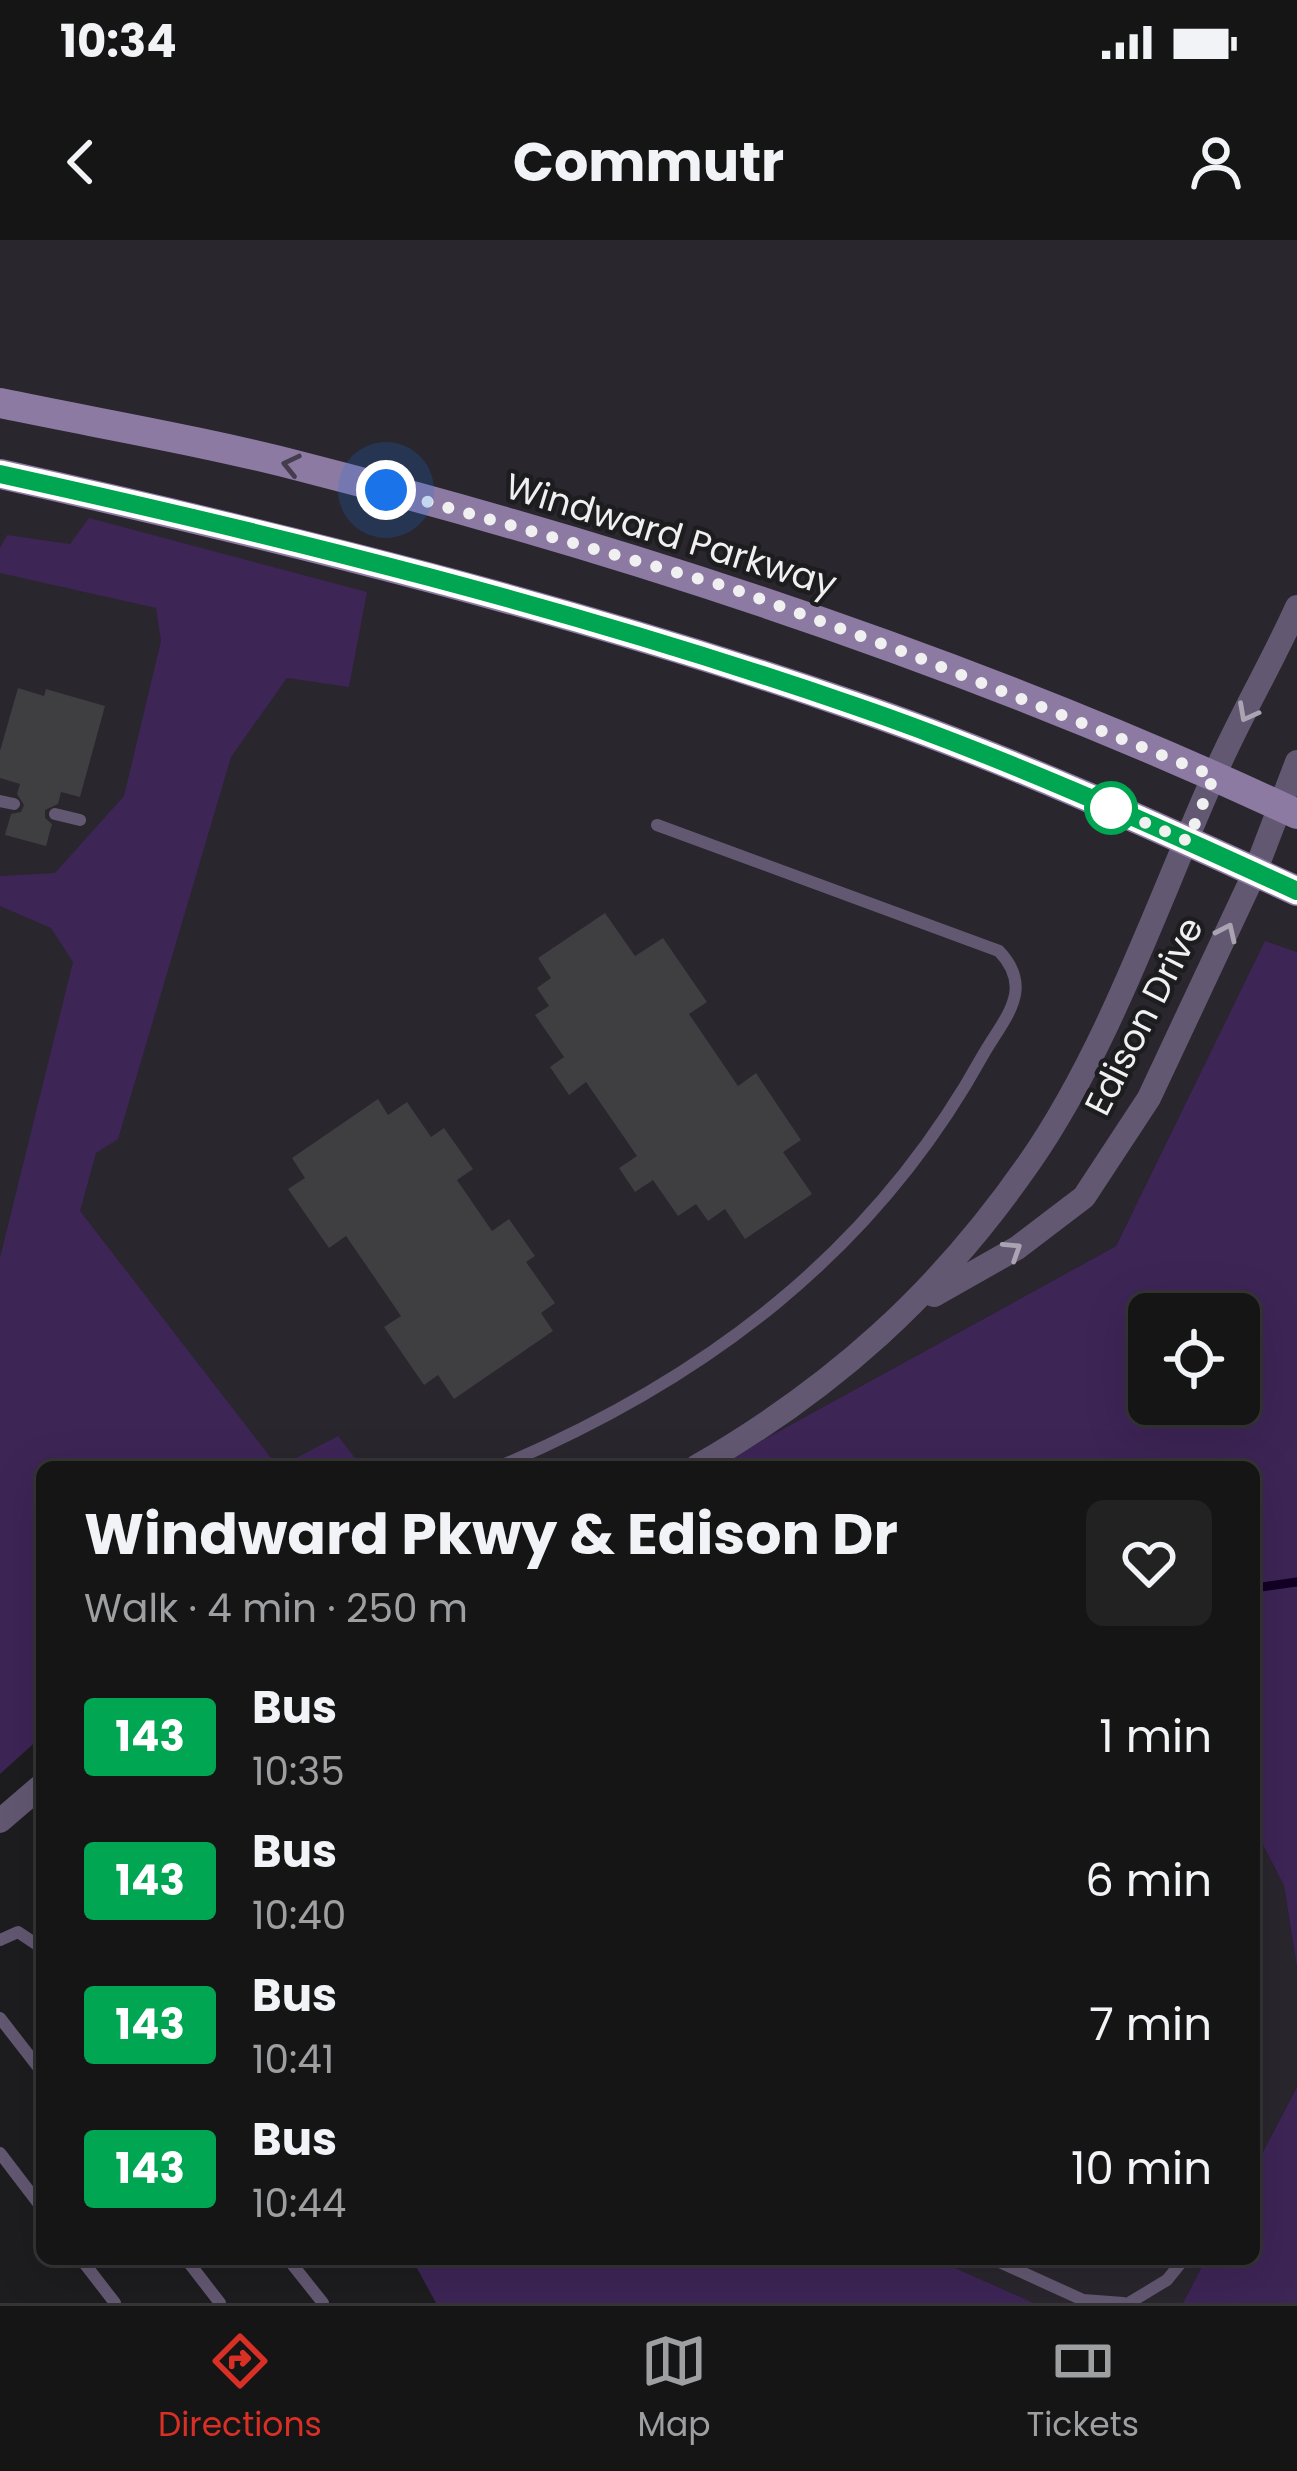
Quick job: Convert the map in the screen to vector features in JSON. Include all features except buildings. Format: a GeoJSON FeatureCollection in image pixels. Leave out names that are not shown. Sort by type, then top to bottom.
{"type":"FeatureCollection","features":[{"type":"Feature","properties":{"kind":"main road","name":"Windward Parkway"},"geometry":{"type":"LineString","coordinates":[[0,403],[300,466],[728,587],[904,652],[1289,810]]}},
{"type":"Feature","properties":{"kind":"main road"},"geometry":{"type":"LineString","coordinates":[[0,474],[450,584],[702,656],[936,736],[1297,891]]}},
{"type":"Feature","properties":{"kind":"street","name":"Edison Drive"},"geometry":{"type":"LineString","coordinates":[[707,1461],[765,1428],[854,1361],[955,1262],[1030,1161],[1085,1065],[1214,776],[1297,607]]}},
{"type":"Feature","properties":{"kind":"street","name":"Edison Drive"},"geometry":{"type":"LineString","coordinates":[[911,1308],[1018,1248],[1084,1197],[1149,1098],[1289,810],[1297,762]]}},
{"type":"Feature","properties":{"kind":"street"},"geometry":{"type":"LineString","coordinates":[[0,1821],[36,1790]]}},
{"type":"Feature","properties":{"kind":"lane"},"geometry":{"type":"LineString","coordinates":[[55,814],[80,820]]}},
{"type":"Feature","properties":{"kind":"lane"},"geometry":{"type":"LineString","coordinates":[[512,1461],[575,1435],[712,1354],[811,1276],[909,1172],[976,1069],[1018,993],[1015,968],[999,951],[657,825]]}},
{"type":"Feature","properties":{"kind":"lane"},"geometry":{"type":"LineString","coordinates":[[0,1940],[18,1932],[36,1944]]}},
{"type":"Feature","properties":{"kind":"lane"},"geometry":{"type":"LineString","coordinates":[[0,2018],[36,2064]]}},
{"type":"Feature","properties":{"kind":"lane"},"geometry":{"type":"LineString","coordinates":[[0,2153],[36,2200]]}},
{"type":"Feature","properties":{"kind":"lane"},"geometry":{"type":"LineString","coordinates":[[86,2265],[115,2303]]}},
{"type":"Feature","properties":{"kind":"lane"},"geometry":{"type":"LineString","coordinates":[[191,2265],[220,2303]]}},
{"type":"Feature","properties":{"kind":"lane"},"geometry":{"type":"LineString","coordinates":[[293,2265],[323,2303]]}},
{"type":"Feature","properties":{"kind":"lane"},"geometry":{"type":"LineString","coordinates":[[1006,2265],[1083,2300],[1126,2303],[1167,2280],[1179,2265]]}},
{"type":"Feature","properties":{"kind":"shaded area"},"geometry":{"type":"Polygon","coordinates":[[[0,240],[1297,240],[1297,952],[1265,942],[1116,1246],[725,1461],[247,1461],[0,1268],[0,240]]]}},
{"type":"Feature","properties":{"kind":"shaded area"},"geometry":{"type":"Polygon","coordinates":[[[89,518],[367,592],[349,687],[287,678],[231,757],[118,1139],[96,1153],[80,1211],[273,1461],[36,1461],[36,1741],[0,1774],[0,1258],[73,962],[51,928],[0,906],[0,876],[55,873],[124,796],[161,641],[156,608],[0,573],[0,548],[7,535],[70,544],[89,518]]]}},
{"type":"Feature","properties":{"kind":"shaded area"},"geometry":{"type":"Polygon","coordinates":[[[1265,941],[1297,952],[1297,1968],[1284,1886],[1260,1839],[1260,1461],[725,1461],[1116,1246],[1265,941]]]}},
{"type":"Feature","properties":{"kind":"shaded area"},"geometry":{"type":"Polygon","coordinates":[[[338,1436],[357,1461],[290,1461],[338,1436]]]}},
{"type":"Feature","properties":{"kind":"shaded area"},"geometry":{"type":"Polygon","coordinates":[[[1260,1839],[1284,1886],[1297,1968],[1297,2087],[1260,2158],[1260,1839]]]}},
{"type":"Feature","properties":{"kind":"shaded area"},"geometry":{"type":"Polygon","coordinates":[[[1297,2087],[1297,2303],[1183,2303],[1203,2265],[1260,2265],[1260,2158],[1297,2087]]]}},
{"type":"Feature","properties":{"kind":"shaded area"},"geometry":{"type":"Polygon","coordinates":[[[415,2265],[948,2265],[1034,2303],[436,2303],[415,2265]]]}},
{"type":"Feature","properties":{"kind":"shaded area"},"geometry":{"type":"Polygon","coordinates":[[[948,2265],[1203,2265],[1183,2303],[1034,2303],[948,2265]]]}},
{"type":"Feature","properties":{"kind":"waterway"},"geometry":{"type":"LineString","coordinates":[[1260,1587],[1297,1582]]}},
{"type":"Feature","properties":{"kind":"bus line","name":"143"},"geometry":{"type":"LineString","coordinates":[[0,474],[473,590],[702,656],[854,705],[1017,767],[1297,891]]}},
{"type":"Feature","properties":{"kind":"route"},"geometry":{"type":"LineString","coordinates":[[386,490],[728,587],[1214,776],[1188,841],[1111,808]]}}]}
